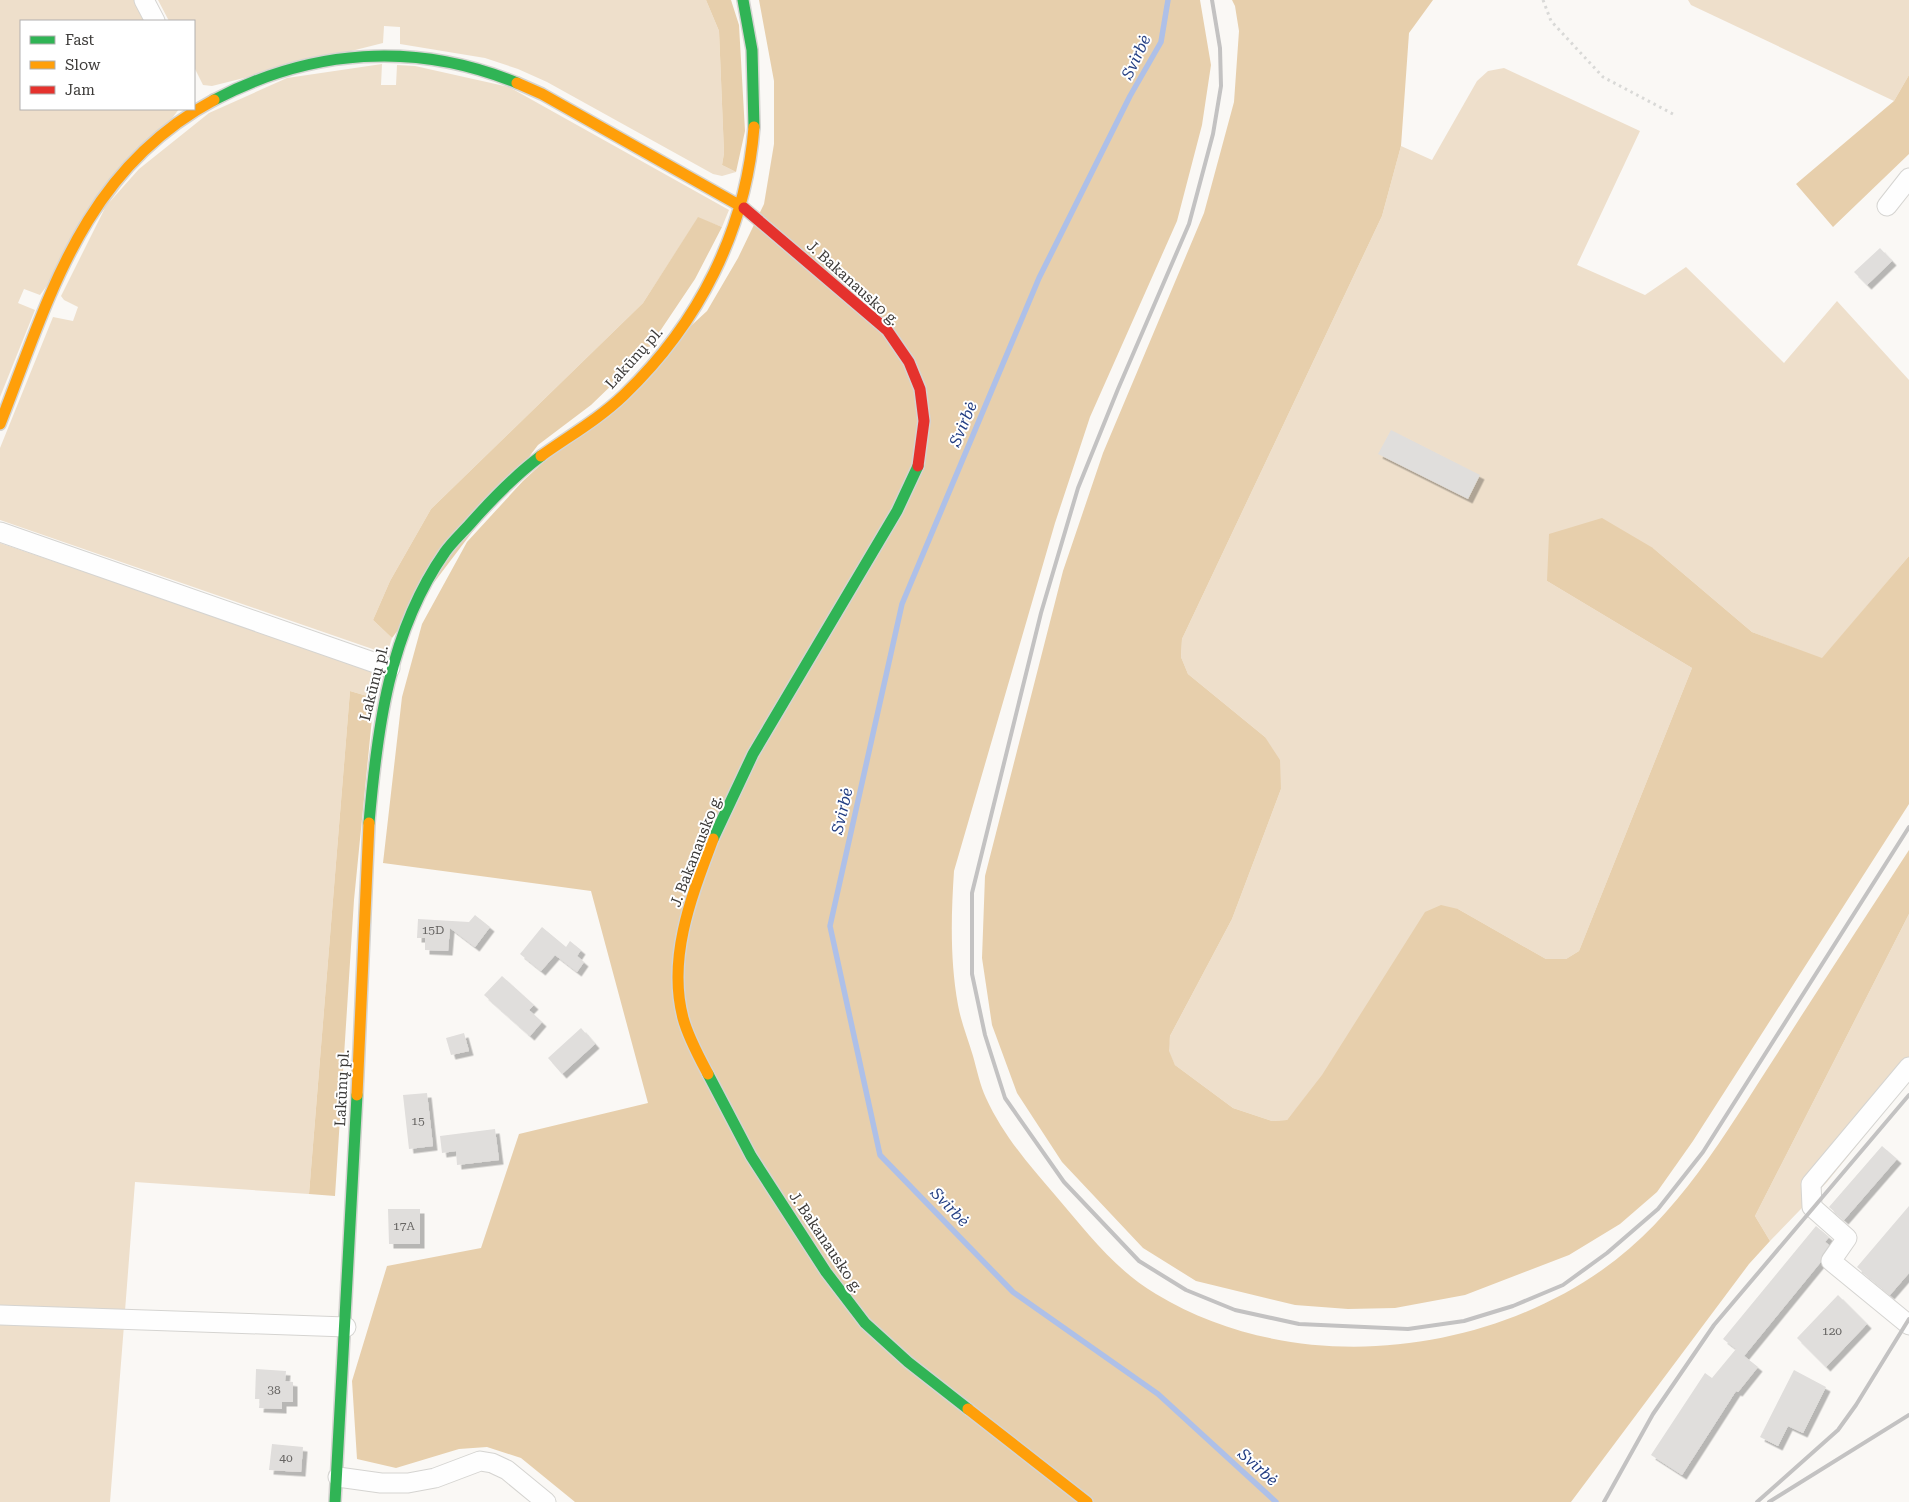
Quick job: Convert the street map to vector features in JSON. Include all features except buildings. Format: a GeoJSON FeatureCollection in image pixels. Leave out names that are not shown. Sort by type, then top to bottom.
{"type":"FeatureCollection","features":[{"type":"Feature","properties":{"kind":"street"},"geometry":{"type":"LineString","coordinates":[[144,0],[154,20]]}},
{"type":"Feature","properties":{"kind":"street","name":"Lakūnų pl."},"geometry":{"type":"LineString","coordinates":[[335,1502],[346,1327],[368,823],[374,750],[390,668],[412,614],[445,552],[507,482],[623,396],[662,354],[695,306],[723,254],[742,206],[752,142],[756,94],[753,57],[743,0]]}},
{"type":"Feature","properties":{"kind":"street","name":"J. Bakanausko g."},"geometry":{"type":"LineString","coordinates":[[197,102],[291,69],[334,60],[372,55],[412,56],[455,63],[509,78],[542,94],[742,206],[887,330],[909,362],[920,389],[924,421],[919,465],[897,511],[753,754],[718,826],[695,887],[681,938],[678,970],[683,1018],[701,1061],[751,1156],[826,1272],[865,1323],[908,1362],[1087,1502]]}},
{"type":"Feature","properties":{"kind":"street","name":"J. Bakanausko g."},"geometry":{"type":"LineString","coordinates":[[0,424],[65,261],[100,200],[133,161],[189,110]]}},
{"type":"Feature","properties":{"kind":"street"},"geometry":{"type":"LineString","coordinates":[[1887,206],[1909,178]]}},
{"type":"Feature","properties":{"kind":"street"},"geometry":{"type":"LineString","coordinates":[[0,532],[390,668]]}},
{"type":"Feature","properties":{"kind":"street"},"geometry":{"type":"LineString","coordinates":[[1909,1067],[1811,1184],[1812,1207],[1847,1238],[1831,1261],[1909,1325]]}},
{"type":"Feature","properties":{"kind":"street"},"geometry":{"type":"LineString","coordinates":[[0,1314],[346,1327]]}},
{"type":"Feature","properties":{"kind":"street"},"geometry":{"type":"LineString","coordinates":[[338,1476],[381,1483],[408,1483],[435,1478],[480,1461],[492,1463],[531,1488],[546,1502]]}},
{"type":"Feature","properties":{"kind":"path"},"geometry":{"type":"LineString","coordinates":[[1543,0],[1551,21],[1603,77],[1673,114]]}},
{"type":"Feature","properties":{"kind":"shaded area"},"geometry":{"type":"Polygon","coordinates":[[[0,0],[134,0],[144,20],[20,20],[20,110],[178,110],[40,295],[24,289],[18,303],[35,310],[0,397],[0,0]]]}},
{"type":"Feature","properties":{"kind":"shaded area"},"geometry":{"type":"Polygon","coordinates":[[[158,0],[706,0],[719,31],[724,153],[722,165],[736,172],[722,176],[713,174],[547,82],[518,69],[485,58],[400,44],[400,27],[384,26],[383,43],[212,86],[203,85],[195,69],[195,20],[168,20],[158,0]]]}},
{"type":"Feature","properties":{"kind":"shaded area"},"geometry":{"type":"Polygon","coordinates":[[[706,0],[731,0],[739,25],[745,131],[736,172],[722,165],[724,153],[719,31],[706,0]]]}},
{"type":"Feature","properties":{"kind":"shaded area"},"geometry":{"type":"Polygon","coordinates":[[[759,0],[1200,0],[1211,65],[1202,125],[1177,221],[1090,417],[1055,523],[954,871],[953,888],[952,955],[955,988],[961,1018],[986,1098],[1008,1137],[1036,1172],[1114,1262],[1141,1284],[1156,1294],[1208,1320],[1264,1337],[1323,1345],[1382,1346],[1440,1338],[1498,1323],[1552,1300],[1602,1270],[1629,1249],[1677,1200],[1738,1115],[1909,850],[1909,914],[1755,1216],[1770,1241],[1749,1264],[1571,1502],[575,1502],[521,1458],[487,1447],[459,1449],[396,1468],[357,1459],[352,1381],[387,1266],[481,1248],[519,1134],[648,1103],[591,891],[383,863],[402,697],[422,624],[467,542],[523,481],[707,311],[738,258],[764,204],[774,144],[774,81],[759,0]]]}},
{"type":"Feature","properties":{"kind":"shaded area"},"geometry":{"type":"Polygon","coordinates":[[[1232,0],[1433,0],[1409,33],[1401,146],[1382,216],[1182,639],[1181,657],[1188,674],[1265,737],[1280,760],[1281,789],[1232,919],[1170,1036],[1169,1051],[1175,1065],[1233,1108],[1272,1121],[1287,1120],[1322,1075],[1425,912],[1441,905],[1458,909],[1546,959],[1566,959],[1579,951],[1692,668],[1547,581],[1549,534],[1602,518],[1653,548],[1752,632],[1822,658],[1909,556],[1909,804],[1693,1141],[1657,1192],[1620,1224],[1569,1255],[1465,1295],[1395,1308],[1348,1309],[1295,1305],[1196,1281],[1143,1248],[1062,1162],[1017,1093],[992,1025],[982,958],[985,876],[1063,571],[1103,453],[1204,213],[1234,102],[1239,31],[1235,6],[1232,0]]]}},
{"type":"Feature","properties":{"kind":"shaded area"},"geometry":{"type":"Polygon","coordinates":[[[1688,0],[1909,0],[1909,75],[1894,101],[1691,5],[1688,0]]]}},
{"type":"Feature","properties":{"kind":"shaded area"},"geometry":{"type":"Polygon","coordinates":[[[382,64],[381,85],[396,85],[397,65],[415,66],[509,87],[729,210],[722,227],[698,218],[643,303],[431,509],[390,581],[373,620],[392,638],[387,654],[0,520],[0,448],[53,317],[73,321],[78,307],[64,300],[61,296],[106,206],[139,169],[209,113],[287,78],[382,64]]]}},
{"type":"Feature","properties":{"kind":"shaded area"},"geometry":{"type":"Polygon","coordinates":[[[1504,68],[1640,131],[1577,265],[1645,295],[1686,267],[1784,363],[1837,301],[1909,380],[1909,556],[1822,659],[1752,632],[1653,548],[1547,581],[1692,668],[1579,951],[1566,959],[1546,959],[1458,909],[1287,1120],[1272,1121],[1233,1108],[1175,1065],[1168,1051],[1170,1036],[1232,919],[1281,789],[1265,737],[1188,674],[1181,657],[1182,639],[1382,216],[1401,146],[1432,160],[1477,81],[1488,71],[1504,68]]]}},
{"type":"Feature","properties":{"kind":"shaded area"},"geometry":{"type":"Polygon","coordinates":[[[1909,75],[1909,154],[1833,227],[1796,184],[1894,101],[1909,75]]]}},
{"type":"Feature","properties":{"kind":"shaded area"},"geometry":{"type":"Polygon","coordinates":[[[698,217],[722,227],[695,279],[646,352],[591,405],[538,445],[392,638],[373,620],[390,581],[431,509],[643,303],[698,217]]]}},
{"type":"Feature","properties":{"kind":"shaded area"},"geometry":{"type":"Polygon","coordinates":[[[0,543],[381,673],[374,698],[350,691],[309,1194],[135,1182],[125,1311],[0,1306],[0,543]]]}},
{"type":"Feature","properties":{"kind":"shaded area"},"geometry":{"type":"Polygon","coordinates":[[[350,691],[374,698],[354,900],[335,1196],[309,1194],[350,691]]]}},
{"type":"Feature","properties":{"kind":"shaded area"},"geometry":{"type":"Polygon","coordinates":[[[1909,914],[1909,1081],[1827,1182],[1770,1241],[1755,1216],[1909,914]]]}},
{"type":"Feature","properties":{"kind":"shaded area"},"geometry":{"type":"Polygon","coordinates":[[[0,1321],[124,1325],[110,1502],[0,1502],[0,1321]]]}},
{"type":"Feature","properties":{"kind":"waterway","name":"Svirbė"},"geometry":{"type":"LineString","coordinates":[[1168,0],[1161,42],[1130,96],[1039,278],[902,604],[830,926],[880,1155],[1013,1292],[1158,1394],[1276,1502]]}},
{"type":"Feature","properties":{"kind":"railway"},"geometry":{"type":"LineString","coordinates":[[1212,0],[1220,48],[1221,86],[1213,134],[1189,224],[1078,488],[1041,613],[972,893],[972,974],[985,1035],[1005,1098],[1064,1182],[1139,1261],[1186,1290],[1235,1310],[1299,1324],[1408,1329],[1464,1321],[1513,1306],[1563,1285],[1607,1253],[1658,1209],[1703,1152],[1909,827]]}},
{"type":"Feature","properties":{"kind":"railway"},"geometry":{"type":"LineString","coordinates":[[1604,1502],[1653,1414],[1714,1325],[1909,1095]]}},
{"type":"Feature","properties":{"kind":"railway"},"geometry":{"type":"LineString","coordinates":[[1757,1502],[1838,1430],[1856,1405],[1909,1319]]}},
{"type":"Feature","properties":{"kind":"railway"},"geometry":{"type":"LineString","coordinates":[[1769,1502],[1909,1415]]}},
{"type":"Feature","properties":{"kind":"traffic: fast"},"geometry":{"type":"LineString","coordinates":[[743,0],[752,50],[754,127]]}},
{"type":"Feature","properties":{"kind":"traffic: fast"},"geometry":{"type":"LineString","coordinates":[[214,100],[251,83],[288,70],[326,61],[364,57],[402,56],[440,61],[479,70],[517,83]]}},
{"type":"Feature","properties":{"kind":"traffic: fast"},"geometry":{"type":"LineString","coordinates":[[369,823],[376,752],[389,682],[398,648],[411,615],[426,583],[448,548],[504,488],[541,456]]}},
{"type":"Feature","properties":{"kind":"traffic: fast"},"geometry":{"type":"LineString","coordinates":[[713,839],[753,754],[897,511],[918,466]]}},
{"type":"Feature","properties":{"kind":"traffic: fast"},"geometry":{"type":"LineString","coordinates":[[708,1074],[751,1156],[826,1272],[865,1323],[908,1362],[968,1409]]}},
{"type":"Feature","properties":{"kind":"traffic: fast"},"geometry":{"type":"LineString","coordinates":[[335,1502],[357,1095]]}},
{"type":"Feature","properties":{"kind":"traffic: slow"},"geometry":{"type":"LineString","coordinates":[[517,83],[542,94],[744,208]]}},
{"type":"Feature","properties":{"kind":"traffic: slow"},"geometry":{"type":"LineString","coordinates":[[0,424],[55,284],[77,240],[102,200],[132,162],[169,129],[214,100]]}},
{"type":"Feature","properties":{"kind":"traffic: slow"},"geometry":{"type":"LineString","coordinates":[[541,456],[594,420],[624,395],[651,367],[675,337],[696,306],[714,273],[729,238],[741,202],[749,165],[754,127]]}},
{"type":"Feature","properties":{"kind":"traffic: slow"},"geometry":{"type":"LineString","coordinates":[[357,1095],[369,823]]}},
{"type":"Feature","properties":{"kind":"traffic: slow"},"geometry":{"type":"LineString","coordinates":[[708,1074],[685,1025],[679,995],[678,972],[680,949],[690,904],[713,839]]}},
{"type":"Feature","properties":{"kind":"traffic: slow"},"geometry":{"type":"LineString","coordinates":[[968,1409],[1087,1502]]}},
{"type":"Feature","properties":{"kind":"traffic: jam"},"geometry":{"type":"LineString","coordinates":[[744,208],[887,330],[909,362],[920,389],[924,421],[918,466]]}}]}
